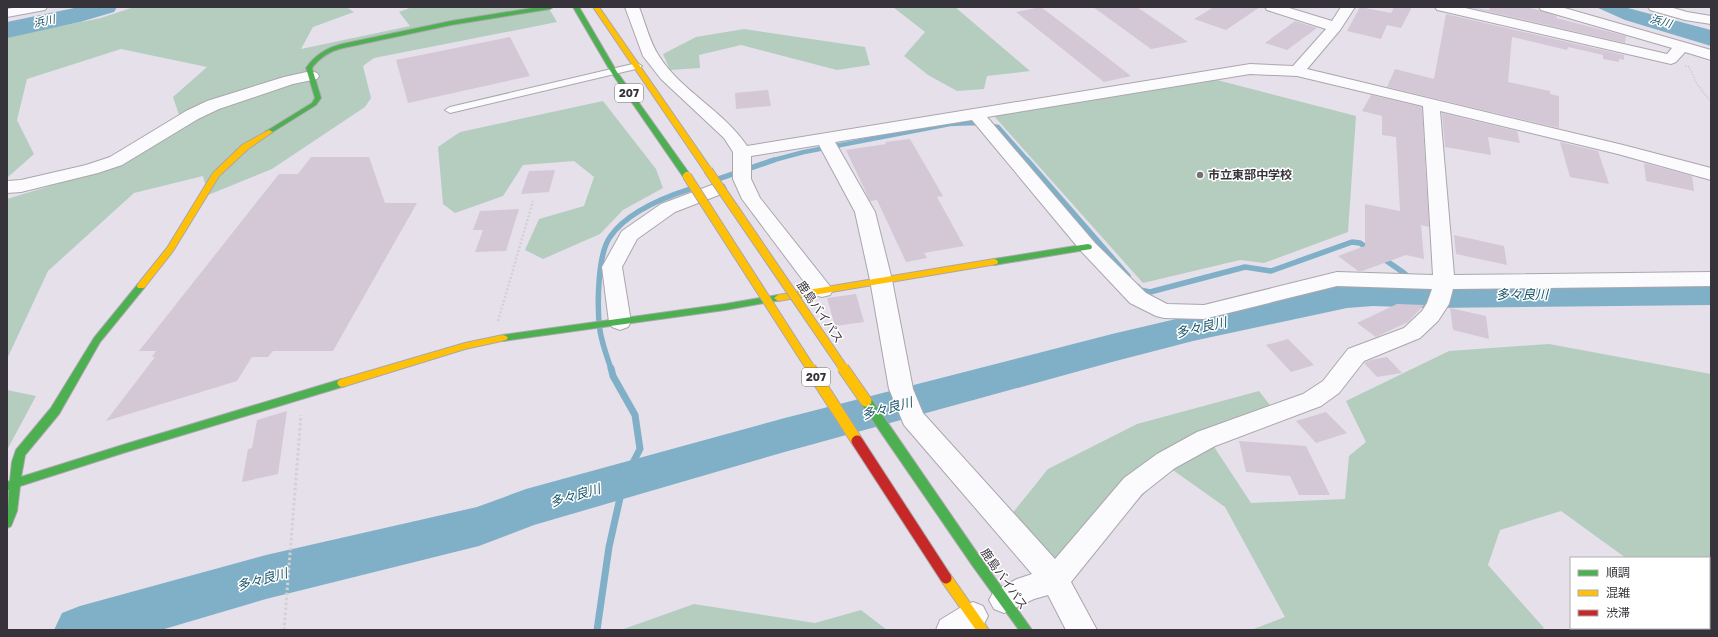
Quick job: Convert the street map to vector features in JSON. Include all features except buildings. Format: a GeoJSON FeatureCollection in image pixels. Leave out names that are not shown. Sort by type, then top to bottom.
{"type":"FeatureCollection","features":[{"type":"Feature","properties":{"kind":"main road"},"geometry":{"type":"LineString","coordinates":[[7,522],[12,511],[11,485],[20,453],[55,411],[97,340],[170,249],[216,175],[245,147],[314,104],[318,98],[309,68],[316,57],[342,46],[451,23],[550,7]]}},
{"type":"Feature","properties":{"kind":"main road","name":"207"},"geometry":{"type":"LineString","coordinates":[[576,7],[583,22],[614,72],[687,176],[946,578],[969,625]]}},
{"type":"Feature","properties":{"kind":"main road","name":"鹿島バイパス"},"geometry":{"type":"LineString","coordinates":[[596,7],[976,560],[1026,630]]}},
{"type":"Feature","properties":{"kind":"main road"},"geometry":{"type":"LineString","coordinates":[[11,485],[126,448],[303,396],[465,346],[492,340],[725,308],[822,290],[1088,246]]}},
{"type":"Feature","properties":{"kind":"street"},"geometry":{"type":"LineString","coordinates":[[7,13],[40,7]]}},
{"type":"Feature","properties":{"kind":"street"},"geometry":{"type":"LineString","coordinates":[[632,7],[651,56],[667,76],[732,136],[742,152],[742,179],[751,199],[822,290]]}},
{"type":"Feature","properties":{"kind":"street"},"geometry":{"type":"LineString","coordinates":[[1272,7],[1335,27]]}},
{"type":"Feature","properties":{"kind":"street"},"geometry":{"type":"LineString","coordinates":[[1297,71],[1335,27],[1348,7]]}},
{"type":"Feature","properties":{"kind":"street"},"geometry":{"type":"LineString","coordinates":[[1442,7],[1560,33],[1671,60],[1681,47]]}},
{"type":"Feature","properties":{"kind":"street"},"geometry":{"type":"LineString","coordinates":[[1546,7],[1573,10],[1711,56]]}},
{"type":"Feature","properties":{"kind":"street"},"geometry":{"type":"LineString","coordinates":[[1655,7],[1685,16],[1711,20]]}},
{"type":"Feature","properties":{"kind":"street"},"geometry":{"type":"LineString","coordinates":[[1560,33],[1573,10]]}},
{"type":"Feature","properties":{"kind":"street"},"geometry":{"type":"LineString","coordinates":[[742,152],[829,146],[980,120],[1250,69],[1276,69],[1297,71],[1623,150],[1711,174]]}},
{"type":"Feature","properties":{"kind":"street"},"geometry":{"type":"LineString","coordinates":[[7,187],[21,186],[92,169],[116,161],[192,115],[213,105],[290,80],[311,76]]}},
{"type":"Feature","properties":{"kind":"street"},"geometry":{"type":"LineString","coordinates":[[1004,600],[1026,588],[1055,580],[1133,486],[1166,461],[1206,439],[1312,400],[1331,386],[1356,355],[1412,333],[1430,316],[1438,304],[1425,281],[1431,104]]}},
{"type":"Feature","properties":{"kind":"street"},"geometry":{"type":"LineString","coordinates":[[980,120],[1088,246],[1138,298],[1164,311],[1204,312],[1337,279],[1425,281],[1711,279]]}},
{"type":"Feature","properties":{"kind":"street"},"geometry":{"type":"LineString","coordinates":[[829,146],[865,212],[881,280],[901,389],[913,418],[1055,580],[1082,630]]}},
{"type":"Feature","properties":{"kind":"street"},"geometry":{"type":"LineString","coordinates":[[620,322],[612,267],[629,235],[668,208],[742,179]]}},
{"type":"Feature","properties":{"kind":"lane"},"geometry":{"type":"LineString","coordinates":[[450,110],[637,66]]}},
{"type":"Feature","properties":{"kind":"path"},"geometry":{"type":"LineString","coordinates":[[1671,60],[1689,68],[1697,84],[1711,102]]}},
{"type":"Feature","properties":{"kind":"path"},"geometry":{"type":"LineString","coordinates":[[492,340],[533,201]]}},
{"type":"Feature","properties":{"kind":"path"},"geometry":{"type":"LineString","coordinates":[[284,630],[303,396]]}},
{"type":"Feature","properties":{"kind":"green space"},"geometry":{"type":"Polygon","coordinates":[[[134,7],[346,7],[354,12],[313,27],[301,49],[410,26],[399,12],[412,7],[548,7],[557,22],[374,58],[363,66],[371,98],[365,107],[272,169],[208,195],[203,176],[134,193],[48,271],[7,359],[7,199],[106,169],[182,124],[173,97],[207,67],[121,49],[27,79],[17,120],[34,154],[7,178],[7,37],[101,18],[134,7]]]}},
{"type":"Feature","properties":{"kind":"green space"},"geometry":{"type":"Polygon","coordinates":[[[893,7],[955,7],[1030,71],[987,76],[984,89],[957,91],[928,75],[904,56],[925,32],[893,7]]]}},
{"type":"Feature","properties":{"kind":"green space"},"geometry":{"type":"Polygon","coordinates":[[[744,29],[865,47],[870,65],[837,70],[741,45],[699,55],[700,68],[670,70],[663,54],[696,37],[744,29]]]}},
{"type":"Feature","properties":{"kind":"green space","name":"市立東部中学校"},"geometry":{"type":"Polygon","coordinates":[[[1217,80],[1356,116],[1348,232],[1264,263],[1240,260],[1143,283],[994,116],[1217,80]]]}},
{"type":"Feature","properties":{"kind":"green space"},"geometry":{"type":"Polygon","coordinates":[[[603,101],[656,169],[663,188],[623,210],[600,234],[543,259],[525,250],[539,219],[584,206],[594,177],[574,161],[523,165],[503,196],[455,213],[443,204],[438,147],[460,132],[603,101]]]}},
{"type":"Feature","properties":{"kind":"green space"},"geometry":{"type":"Polygon","coordinates":[[[1549,344],[1711,374],[1711,594],[1710,557],[1625,557],[1561,511],[1500,530],[1488,565],[1544,628],[1541,630],[1251,630],[1285,617],[1225,507],[1170,468],[1085,553],[1028,569],[999,530],[1048,469],[1137,424],[1259,391],[1273,409],[1205,433],[1251,503],[1345,499],[1349,456],[1366,442],[1346,401],[1449,351],[1549,344]]]}},
{"type":"Feature","properties":{"kind":"green space"},"geometry":{"type":"Polygon","coordinates":[[[7,390],[36,396],[7,450],[7,390]]]}},
{"type":"Feature","properties":{"kind":"green space"},"geometry":{"type":"Polygon","coordinates":[[[694,604],[815,623],[861,610],[887,630],[621,630],[694,604]]]}},
{"type":"Feature","properties":{"kind":"water"},"geometry":{"type":"Polygon","coordinates":[[[1596,7],[1624,7],[1711,30],[1711,46],[1625,20],[1596,7]]]}},
{"type":"Feature","properties":{"kind":"waterway","name":"浜川"},"geometry":{"type":"LineString","coordinates":[[7,30],[71,17],[105,7]]}},
{"type":"Feature","properties":{"kind":"waterway"},"geometry":{"type":"LineString","coordinates":[[770,161],[804,152],[950,124],[974,123],[998,127],[1028,161]]}},
{"type":"Feature","properties":{"kind":"waterway"},"geometry":{"type":"LineString","coordinates":[[718,179],[774,160]]}},
{"type":"Feature","properties":{"kind":"waterway"},"geometry":{"type":"LineString","coordinates":[[1027,160],[1128,276]]}},
{"type":"Feature","properties":{"kind":"waterway"},"geometry":{"type":"LineString","coordinates":[[611,369],[601,336],[598,310],[600,269],[606,245],[617,228],[635,213],[668,197],[690,189]]}},
{"type":"Feature","properties":{"kind":"waterway"},"geometry":{"type":"LineString","coordinates":[[1138,287],[1140,290],[1150,292],[1245,267],[1271,271],[1352,242],[1360,243],[1371,251]]}},
{"type":"Feature","properties":{"kind":"waterway"},"geometry":{"type":"LineString","coordinates":[[1381,257],[1404,273],[1430,296]]}},
{"type":"Feature","properties":{"kind":"waterway","name":"多々良川"},"geometry":{"type":"LineString","coordinates":[[80,630],[266,577],[479,526],[526,508],[781,436],[1112,348],[1193,328],[1347,296],[1373,294],[1430,296],[1711,293]]}},
{"type":"Feature","properties":{"kind":"waterway"},"geometry":{"type":"LineString","coordinates":[[597,630],[609,547],[624,480],[640,449],[635,415],[613,376],[611,368]]}},
{"type":"Feature","properties":{"kind":"traffic: fast"},"geometry":{"type":"LineString","coordinates":[[269,132],[314,104],[318,98],[309,68],[319,56],[332,49],[451,23],[550,7]]}},
{"type":"Feature","properties":{"kind":"traffic: fast"},"geometry":{"type":"LineString","coordinates":[[576,7],[614,72],[687,176]]}},
{"type":"Feature","properties":{"kind":"traffic: fast"},"geometry":{"type":"LineString","coordinates":[[994,262],[1088,247]]}},
{"type":"Feature","properties":{"kind":"traffic: fast"},"geometry":{"type":"LineString","coordinates":[[7,523],[12,511],[17,462],[20,453],[55,411],[97,340],[141,286]]}},
{"type":"Feature","properties":{"kind":"traffic: fast"},"geometry":{"type":"LineString","coordinates":[[503,338],[725,307],[778,298]]}},
{"type":"Feature","properties":{"kind":"traffic: fast"},"geometry":{"type":"LineString","coordinates":[[7,486],[126,448],[342,383]]}},
{"type":"Feature","properties":{"kind":"traffic: fast"},"geometry":{"type":"LineString","coordinates":[[866,401],[976,561]]}},
{"type":"Feature","properties":{"kind":"traffic: fast"},"geometry":{"type":"LineString","coordinates":[[976,561],[1026,630]]}},
{"type":"Feature","properties":{"kind":"traffic: slow"},"geometry":{"type":"LineString","coordinates":[[596,7],[708,170]]}},
{"type":"Feature","properties":{"kind":"traffic: slow"},"geometry":{"type":"LineString","coordinates":[[141,286],[170,249],[216,175],[245,147],[269,132]]}},
{"type":"Feature","properties":{"kind":"traffic: slow"},"geometry":{"type":"LineString","coordinates":[[708,170],[866,401]]}},
{"type":"Feature","properties":{"kind":"traffic: slow"},"geometry":{"type":"LineString","coordinates":[[687,176],[857,441]]}},
{"type":"Feature","properties":{"kind":"traffic: slow"},"geometry":{"type":"LineString","coordinates":[[778,298],[994,262]]}},
{"type":"Feature","properties":{"kind":"traffic: slow"},"geometry":{"type":"LineString","coordinates":[[342,383],[465,346],[503,338]]}},
{"type":"Feature","properties":{"kind":"traffic: slow"},"geometry":{"type":"LineString","coordinates":[[946,578],[983,630]]}},
{"type":"Feature","properties":{"kind":"traffic: jam"},"geometry":{"type":"LineString","coordinates":[[857,441],[946,578]]}},
{"type":"Feature","properties":{"kind":"place","name":"市立東部中学校"},"geometry":{"type":"Point","coordinates":[1200,175]}}]}
